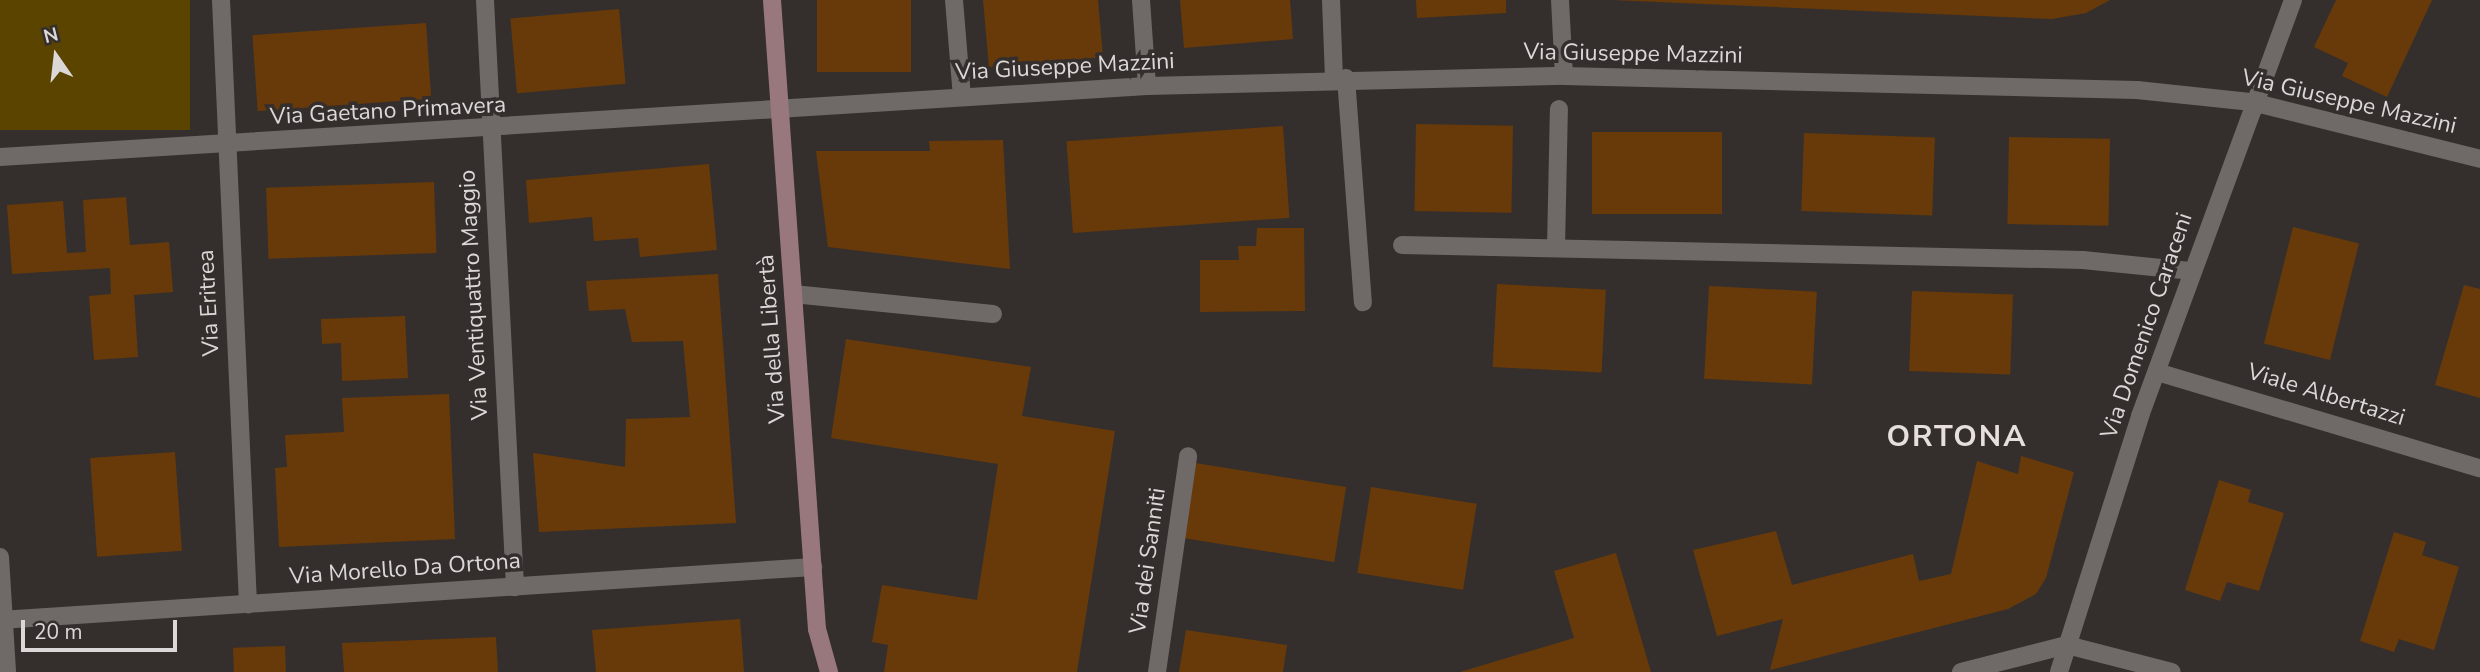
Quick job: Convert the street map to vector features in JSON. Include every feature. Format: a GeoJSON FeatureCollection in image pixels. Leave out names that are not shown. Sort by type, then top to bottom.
{"type":"FeatureCollection","features":[{"type":"Feature","properties":{"kind":"main road","name":"Via della Libertà"},"geometry":{"type":"LineString","coordinates":[[772,0],[817,629],[829,672]]}},
{"type":"Feature","properties":{"kind":"street","name":"Via Eritrea"},"geometry":{"type":"LineString","coordinates":[[221,0],[225,144],[248,604]]}},
{"type":"Feature","properties":{"kind":"street","name":"Via Ventiquattro Maggio"},"geometry":{"type":"LineString","coordinates":[[485,0],[489,130],[515,587]]}},
{"type":"Feature","properties":{"kind":"street"},"geometry":{"type":"LineString","coordinates":[[954,0],[962,97]]}},
{"type":"Feature","properties":{"kind":"street"},"geometry":{"type":"LineString","coordinates":[[1141,0],[1147,86]]}},
{"type":"Feature","properties":{"kind":"street"},"geometry":{"type":"LineString","coordinates":[[1331,0],[1363,302]]}},
{"type":"Feature","properties":{"kind":"street"},"geometry":{"type":"LineString","coordinates":[[1560,0],[1564,76]]}},
{"type":"Feature","properties":{"kind":"street","name":"Via Domenico Caraceni"},"geometry":{"type":"LineString","coordinates":[[2059,672],[2192,271],[2252,102],[2293,0]]}},
{"type":"Feature","properties":{"kind":"street","name":"Via Giuseppe Mazzini"},"geometry":{"type":"LineString","coordinates":[[779,110],[1147,86],[1340,78],[1564,76],[2137,90],[2252,102],[2480,159]]}},
{"type":"Feature","properties":{"kind":"street"},"geometry":{"type":"LineString","coordinates":[[1556,248],[1559,109]]}},
{"type":"Feature","properties":{"kind":"street","name":"Via Gaetano Primavera"},"geometry":{"type":"LineString","coordinates":[[0,157],[489,130],[779,110]]}},
{"type":"Feature","properties":{"kind":"street"},"geometry":{"type":"LineString","coordinates":[[1402,245],[2083,260],[2192,271]]}},
{"type":"Feature","properties":{"kind":"street"},"geometry":{"type":"LineString","coordinates":[[793,294],[993,314]]}},
{"type":"Feature","properties":{"kind":"street","name":"Viale Albertazzi"},"geometry":{"type":"LineString","coordinates":[[2157,372],[2480,468]]}},
{"type":"Feature","properties":{"kind":"street","name":"Via dei Sanniti"},"geometry":{"type":"LineString","coordinates":[[1157,672],[1188,456]]}},
{"type":"Feature","properties":{"kind":"street"},"geometry":{"type":"LineString","coordinates":[[0,557],[7,672]]}},
{"type":"Feature","properties":{"kind":"street","name":"Via Morello Da Ortona"},"geometry":{"type":"LineString","coordinates":[[2,620],[813,567]]}},
{"type":"Feature","properties":{"kind":"street"},"geometry":{"type":"LineString","coordinates":[[1961,672],[2067,646],[2172,672]]}},
{"type":"Feature","properties":{"kind":"shaded area"},"geometry":{"type":"Polygon","coordinates":[[[0,0],[190,0],[190,130],[0,130],[0,0]]]}},
{"type":"Feature","properties":{"kind":"building"},"geometry":{"type":"Polygon","coordinates":[[[817,0],[911,0],[911,72],[817,72],[817,0]]]}},
{"type":"Feature","properties":{"kind":"building"},"geometry":{"type":"Polygon","coordinates":[[[983,0],[1098,0],[1103,57],[989,67],[983,0]]]}},
{"type":"Feature","properties":{"kind":"building"},"geometry":{"type":"Polygon","coordinates":[[[1180,0],[1290,0],[1293,39],[1184,48],[1180,0]]]}},
{"type":"Feature","properties":{"kind":"building"},"geometry":{"type":"Polygon","coordinates":[[[1416,0],[1506,0],[1506,13],[1417,18],[1416,0]]]}},
{"type":"Feature","properties":{"kind":"building"},"geometry":{"type":"Polygon","coordinates":[[[1611,0],[2110,0],[2086,13],[2052,19],[1611,0]]]}},
{"type":"Feature","properties":{"kind":"building"},"geometry":{"type":"Polygon","coordinates":[[[2336,0],[2432,0],[2387,97],[2342,76],[2348,63],[2314,47],[2336,0]]]}},
{"type":"Feature","properties":{"kind":"building"},"geometry":{"type":"Polygon","coordinates":[[[619,9],[626,84],[517,93],[510,18],[619,9]]]}},
{"type":"Feature","properties":{"kind":"building"},"geometry":{"type":"Polygon","coordinates":[[[426,23],[431,99],[258,111],[252,35],[426,23]]]}},
{"type":"Feature","properties":{"kind":"building"},"geometry":{"type":"Polygon","coordinates":[[[1416,124],[1513,126],[1511,213],[1414,211],[1416,124]]]}},
{"type":"Feature","properties":{"kind":"building"},"geometry":{"type":"Polygon","coordinates":[[[1283,126],[1289,218],[1073,233],[1067,141],[1283,126]]]}},
{"type":"Feature","properties":{"kind":"building"},"geometry":{"type":"Polygon","coordinates":[[[1592,132],[1722,132],[1722,214],[1592,214],[1592,132]]]}},
{"type":"Feature","properties":{"kind":"building"},"geometry":{"type":"Polygon","coordinates":[[[1804,133],[1935,138],[1932,216],[1801,211],[1804,133]]]}},
{"type":"Feature","properties":{"kind":"building"},"geometry":{"type":"Polygon","coordinates":[[[2009,137],[2110,139],[2108,226],[2007,224],[2009,137]]]}},
{"type":"Feature","properties":{"kind":"building"},"geometry":{"type":"Polygon","coordinates":[[[1003,140],[1010,269],[828,247],[816,151],[930,151],[929,141],[1003,140]]]}},
{"type":"Feature","properties":{"kind":"building"},"geometry":{"type":"Polygon","coordinates":[[[709,164],[717,250],[640,257],[638,238],[594,241],[592,217],[529,223],[526,180],[709,164]]]}},
{"type":"Feature","properties":{"kind":"building"},"geometry":{"type":"Polygon","coordinates":[[[434,182],[436,253],[269,259],[266,188],[434,182]]]}},
{"type":"Feature","properties":{"kind":"building"},"geometry":{"type":"Polygon","coordinates":[[[126,197],[130,245],[169,242],[173,292],[134,295],[138,357],[94,360],[89,296],[111,294],[110,268],[12,274],[7,205],[63,201],[67,253],[86,252],[83,200],[126,197]]]}},
{"type":"Feature","properties":{"kind":"building"},"geometry":{"type":"Polygon","coordinates":[[[2293,227],[2359,243],[2330,360],[2264,343],[2293,227]]]}},
{"type":"Feature","properties":{"kind":"building"},"geometry":{"type":"Polygon","coordinates":[[[1257,228],[1304,228],[1305,311],[1200,312],[1200,260],[1239,260],[1238,246],[1256,246],[1257,228]]]}},
{"type":"Feature","properties":{"kind":"building"},"geometry":{"type":"Polygon","coordinates":[[[718,274],[736,523],[539,532],[533,453],[625,467],[626,419],[690,417],[683,341],[632,342],[625,309],[589,311],[586,281],[718,274]]]}},
{"type":"Feature","properties":{"kind":"building"},"geometry":{"type":"Polygon","coordinates":[[[1497,284],[1606,290],[1602,373],[1493,367],[1497,284]]]}},
{"type":"Feature","properties":{"kind":"building"},"geometry":{"type":"Polygon","coordinates":[[[2464,285],[2480,289],[2480,398],[2435,385],[2464,285]]]}},
{"type":"Feature","properties":{"kind":"building"},"geometry":{"type":"Polygon","coordinates":[[[1709,286],[1817,292],[1812,385],[1704,379],[1709,286]]]}},
{"type":"Feature","properties":{"kind":"building"},"geometry":{"type":"Polygon","coordinates":[[[1912,291],[2013,295],[2010,374],[1909,371],[1912,291]]]}},
{"type":"Feature","properties":{"kind":"building"},"geometry":{"type":"Polygon","coordinates":[[[405,316],[408,378],[342,381],[341,343],[322,344],[321,319],[405,316]]]}},
{"type":"Feature","properties":{"kind":"building"},"geometry":{"type":"Polygon","coordinates":[[[846,339],[1031,367],[1022,416],[1115,431],[1077,672],[884,672],[888,645],[872,642],[882,585],[977,600],[998,464],[831,438],[846,339]]]}},
{"type":"Feature","properties":{"kind":"building"},"geometry":{"type":"Polygon","coordinates":[[[449,394],[455,539],[279,547],[275,468],[287,467],[285,435],[344,432],[342,398],[449,394]]]}},
{"type":"Feature","properties":{"kind":"building"},"geometry":{"type":"Polygon","coordinates":[[[175,452],[182,551],[97,557],[90,458],[175,452]]]}},
{"type":"Feature","properties":{"kind":"building"},"geometry":{"type":"Polygon","coordinates":[[[2021,456],[2074,472],[2046,578],[2036,594],[2008,609],[1770,670],[1783,619],[1717,636],[1693,550],[1776,531],[1792,585],[1913,554],[1919,581],[1951,574],[1977,461],[2018,474],[2021,456]]]}},
{"type":"Feature","properties":{"kind":"building"},"geometry":{"type":"Polygon","coordinates":[[[1195,463],[1346,487],[1334,562],[1183,538],[1195,463]]]}},
{"type":"Feature","properties":{"kind":"building"},"geometry":{"type":"Polygon","coordinates":[[[2219,480],[2251,490],[2248,502],[2284,513],[2259,591],[2227,582],[2220,601],[2185,590],[2219,480]]]}},
{"type":"Feature","properties":{"kind":"building"},"geometry":{"type":"Polygon","coordinates":[[[1371,487],[1477,504],[1463,590],[1357,573],[1371,487]]]}},
{"type":"Feature","properties":{"kind":"building"},"geometry":{"type":"Polygon","coordinates":[[[2394,532],[2426,542],[2422,555],[2459,567],[2434,650],[2399,639],[2394,652],[2360,641],[2394,532]]]}},
{"type":"Feature","properties":{"kind":"building"},"geometry":{"type":"Polygon","coordinates":[[[1616,553],[1651,672],[1460,672],[1574,638],[1554,571],[1616,553]]]}},
{"type":"Feature","properties":{"kind":"building"},"geometry":{"type":"Polygon","coordinates":[[[740,619],[744,672],[596,672],[592,630],[740,619]]]}},
{"type":"Feature","properties":{"kind":"building"},"geometry":{"type":"Polygon","coordinates":[[[1186,630],[1287,645],[1283,672],[1179,672],[1186,630]]]}},
{"type":"Feature","properties":{"kind":"building"},"geometry":{"type":"Polygon","coordinates":[[[496,637],[498,672],[344,672],[342,643],[496,637]]]}},
{"type":"Feature","properties":{"kind":"building"},"geometry":{"type":"Polygon","coordinates":[[[285,646],[286,672],[234,672],[233,648],[285,646]]]}},
{"type":"Feature","properties":{"kind":"district","name":"ORTONA"},"geometry":{"type":"Point","coordinates":[1957,437]}}]}
